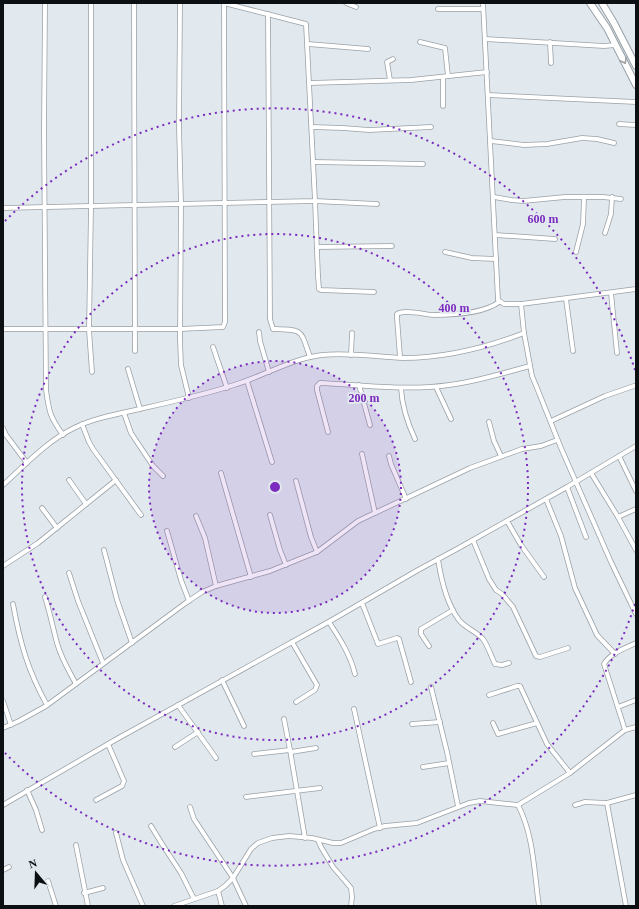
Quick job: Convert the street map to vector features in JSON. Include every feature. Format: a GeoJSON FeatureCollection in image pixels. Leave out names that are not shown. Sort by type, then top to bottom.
{"type":"FeatureCollection","features":[{"type":"Feature","properties":{"kind":"main road"},"geometry":{"type":"LineString","coordinates":[[590,3],[607,28],[636,85]]}},
{"type":"Feature","properties":{"kind":"main road"},"geometry":{"type":"LineString","coordinates":[[602,3],[636,66]]}},
{"type":"Feature","properties":{"kind":"street"},"geometry":{"type":"LineString","coordinates":[[45,3],[44,131],[46,207],[46,390],[52,420],[63,435]]}},
{"type":"Feature","properties":{"kind":"street"},"geometry":{"type":"LineString","coordinates":[[91,3],[91,206],[89,330],[92,372]]}},
{"type":"Feature","properties":{"kind":"street"},"geometry":{"type":"LineString","coordinates":[[134,3],[135,351]]}},
{"type":"Feature","properties":{"kind":"street"},"geometry":{"type":"LineString","coordinates":[[180,3],[180,329],[182,365],[189,398]]}},
{"type":"Feature","properties":{"kind":"street"},"geometry":{"type":"LineString","coordinates":[[3,329],[89,330],[223,327],[225,322],[224,3],[306,23],[314,162],[318,285],[321,290],[374,292]]}},
{"type":"Feature","properties":{"kind":"street"},"geometry":{"type":"LineString","coordinates":[[346,3],[356,7]]}},
{"type":"Feature","properties":{"kind":"street"},"geometry":{"type":"LineString","coordinates":[[483,3],[494,197],[497,298],[499,302]]}},
{"type":"Feature","properties":{"kind":"street"},"geometry":{"type":"LineString","coordinates":[[438,9],[483,9]]}},
{"type":"Feature","properties":{"kind":"street"},"geometry":{"type":"LineString","coordinates":[[268,14],[271,327],[273,329],[295,330],[301,333],[310,357]]}},
{"type":"Feature","properties":{"kind":"street"},"geometry":{"type":"LineString","coordinates":[[485,39],[604,46],[615,45]]}},
{"type":"Feature","properties":{"kind":"street"},"geometry":{"type":"LineString","coordinates":[[420,42],[445,48],[446,76],[444,106]]}},
{"type":"Feature","properties":{"kind":"street"},"geometry":{"type":"LineString","coordinates":[[550,42],[551,63]]}},
{"type":"Feature","properties":{"kind":"street"},"geometry":{"type":"LineString","coordinates":[[308,44],[368,49]]}},
{"type":"Feature","properties":{"kind":"street"},"geometry":{"type":"LineString","coordinates":[[390,80],[387,62],[393,59]]}},
{"type":"Feature","properties":{"kind":"street"},"geometry":{"type":"LineString","coordinates":[[310,83],[390,80],[487,72]]}},
{"type":"Feature","properties":{"kind":"street"},"geometry":{"type":"LineString","coordinates":[[488,95],[636,102]]}},
{"type":"Feature","properties":{"kind":"street"},"geometry":{"type":"LineString","coordinates":[[618,124],[636,125]]}},
{"type":"Feature","properties":{"kind":"street"},"geometry":{"type":"LineString","coordinates":[[312,127],[369,130],[431,127]]}},
{"type":"Feature","properties":{"kind":"street"},"geometry":{"type":"LineString","coordinates":[[491,141],[524,145],[547,144],[582,138],[597,139],[614,143]]}},
{"type":"Feature","properties":{"kind":"street"},"geometry":{"type":"LineString","coordinates":[[314,162],[423,164]]}},
{"type":"Feature","properties":{"kind":"street"},"geometry":{"type":"LineString","coordinates":[[494,197],[511,200],[566,197],[612,197],[621,199]]}},
{"type":"Feature","properties":{"kind":"street"},"geometry":{"type":"LineString","coordinates":[[606,233],[611,214],[612,197]]}},
{"type":"Feature","properties":{"kind":"street"},"geometry":{"type":"LineString","coordinates":[[576,252],[582,224],[584,198]]}},
{"type":"Feature","properties":{"kind":"street"},"geometry":{"type":"LineString","coordinates":[[3,208],[315,201],[377,204]]}},
{"type":"Feature","properties":{"kind":"street"},"geometry":{"type":"LineString","coordinates":[[495,236],[555,239]]}},
{"type":"Feature","properties":{"kind":"street"},"geometry":{"type":"LineString","coordinates":[[317,247],[392,246]]}},
{"type":"Feature","properties":{"kind":"street"},"geometry":{"type":"LineString","coordinates":[[445,252],[472,258],[496,259]]}},
{"type":"Feature","properties":{"kind":"street"},"geometry":{"type":"LineString","coordinates":[[499,302],[504,304],[521,304],[636,289]]}},
{"type":"Feature","properties":{"kind":"street"},"geometry":{"type":"LineString","coordinates":[[611,293],[617,353]]}},
{"type":"Feature","properties":{"kind":"street"},"geometry":{"type":"LineString","coordinates":[[566,298],[572,351]]}},
{"type":"Feature","properties":{"kind":"street"},"geometry":{"type":"LineString","coordinates":[[400,358],[397,318],[398,313],[433,315],[477,312],[486,310],[499,302]]}},
{"type":"Feature","properties":{"kind":"street"},"geometry":{"type":"LineString","coordinates":[[521,304],[524,334],[536,388],[636,614]]}},
{"type":"Feature","properties":{"kind":"street"},"geometry":{"type":"LineString","coordinates":[[259,332],[260,342],[269,372]]}},
{"type":"Feature","properties":{"kind":"street"},"geometry":{"type":"LineString","coordinates":[[351,355],[352,333]]}},
{"type":"Feature","properties":{"kind":"street"},"geometry":{"type":"LineString","coordinates":[[3,485],[27,463],[63,435],[82,424],[124,412],[227,388],[292,362],[310,357],[331,354],[400,358],[447,355],[524,334]]}},
{"type":"Feature","properties":{"kind":"street"},"geometry":{"type":"LineString","coordinates":[[213,347],[227,388]]}},
{"type":"Feature","properties":{"kind":"street"},"geometry":{"type":"LineString","coordinates":[[328,432],[317,390],[318,384],[401,388],[436,387],[473,381],[530,366]]}},
{"type":"Feature","properties":{"kind":"street"},"geometry":{"type":"LineString","coordinates":[[128,369],[140,409]]}},
{"type":"Feature","properties":{"kind":"street"},"geometry":{"type":"LineString","coordinates":[[247,381],[272,462]]}},
{"type":"Feature","properties":{"kind":"street"},"geometry":{"type":"LineString","coordinates":[[359,385],[370,425]]}},
{"type":"Feature","properties":{"kind":"street"},"geometry":{"type":"LineString","coordinates":[[550,421],[605,396],[634,386]]}},
{"type":"Feature","properties":{"kind":"street"},"geometry":{"type":"LineString","coordinates":[[436,387],[451,419]]}},
{"type":"Feature","properties":{"kind":"street"},"geometry":{"type":"LineString","coordinates":[[401,388],[401,401],[404,412],[415,439]]}},
{"type":"Feature","properties":{"kind":"street"},"geometry":{"type":"LineString","coordinates":[[124,412],[131,433],[154,466],[163,476]]}},
{"type":"Feature","properties":{"kind":"street"},"geometry":{"type":"LineString","coordinates":[[489,422],[500,456]]}},
{"type":"Feature","properties":{"kind":"street"},"geometry":{"type":"LineString","coordinates":[[82,424],[92,449],[141,516]]}},
{"type":"Feature","properties":{"kind":"street"},"geometry":{"type":"LineString","coordinates":[[3,428],[27,463]]}},
{"type":"Feature","properties":{"kind":"street"},"geometry":{"type":"LineString","coordinates":[[3,728],[47,705],[202,592],[216,586],[251,577],[286,565],[317,552],[346,528],[470,468],[500,456],[558,440]]}},
{"type":"Feature","properties":{"kind":"street"},"geometry":{"type":"LineString","coordinates":[[3,805],[108,744],[329,622],[418,570],[546,499],[636,446]]}},
{"type":"Feature","properties":{"kind":"street"},"geometry":{"type":"LineString","coordinates":[[362,454],[375,513]]}},
{"type":"Feature","properties":{"kind":"street"},"geometry":{"type":"LineString","coordinates":[[389,456],[390,464],[406,499]]}},
{"type":"Feature","properties":{"kind":"street"},"geometry":{"type":"LineString","coordinates":[[619,456],[636,491]]}},
{"type":"Feature","properties":{"kind":"street"},"geometry":{"type":"LineString","coordinates":[[221,473],[251,577]]}},
{"type":"Feature","properties":{"kind":"street"},"geometry":{"type":"LineString","coordinates":[[591,473],[636,550]]}},
{"type":"Feature","properties":{"kind":"street"},"geometry":{"type":"LineString","coordinates":[[69,480],[86,504]]}},
{"type":"Feature","properties":{"kind":"street"},"geometry":{"type":"LineString","coordinates":[[3,566],[38,544],[116,480]]}},
{"type":"Feature","properties":{"kind":"street"},"geometry":{"type":"LineString","coordinates":[[296,481],[311,537],[317,552]]}},
{"type":"Feature","properties":{"kind":"street"},"geometry":{"type":"LineString","coordinates":[[567,487],[586,537]]}},
{"type":"Feature","properties":{"kind":"street"},"geometry":{"type":"LineString","coordinates":[[546,499],[561,536],[575,588],[597,635],[615,654]]}},
{"type":"Feature","properties":{"kind":"street"},"geometry":{"type":"LineString","coordinates":[[42,508],[57,528]]}},
{"type":"Feature","properties":{"kind":"street"},"geometry":{"type":"LineString","coordinates":[[618,517],[636,508]]}},
{"type":"Feature","properties":{"kind":"street"},"geometry":{"type":"LineString","coordinates":[[270,515],[286,565]]}},
{"type":"Feature","properties":{"kind":"street"},"geometry":{"type":"LineString","coordinates":[[196,516],[205,538],[216,586]]}},
{"type":"Feature","properties":{"kind":"street"},"geometry":{"type":"LineString","coordinates":[[507,521],[520,545],[544,577]]}},
{"type":"Feature","properties":{"kind":"street"},"geometry":{"type":"LineString","coordinates":[[167,531],[181,580],[189,601]]}},
{"type":"Feature","properties":{"kind":"street"},"geometry":{"type":"LineString","coordinates":[[473,540],[488,579],[496,590],[502,594],[513,607],[537,657],[546,656],[568,648]]}},
{"type":"Feature","properties":{"kind":"street"},"geometry":{"type":"LineString","coordinates":[[104,550],[116,600],[132,643]]}},
{"type":"Feature","properties":{"kind":"street"},"geometry":{"type":"LineString","coordinates":[[438,559],[443,583],[453,610],[466,627],[484,640],[495,664],[509,664]]}},
{"type":"Feature","properties":{"kind":"street"},"geometry":{"type":"LineString","coordinates":[[69,573],[78,601],[104,663]]}},
{"type":"Feature","properties":{"kind":"street"},"geometry":{"type":"LineString","coordinates":[[45,597],[54,624],[57,644],[63,660],[76,684]]}},
{"type":"Feature","properties":{"kind":"street"},"geometry":{"type":"LineString","coordinates":[[362,603],[378,644],[396,638],[399,639],[411,682]]}},
{"type":"Feature","properties":{"kind":"street"},"geometry":{"type":"LineString","coordinates":[[13,604],[17,628],[30,672],[47,705]]}},
{"type":"Feature","properties":{"kind":"street"},"geometry":{"type":"LineString","coordinates":[[429,646],[420,630],[453,610]]}},
{"type":"Feature","properties":{"kind":"street"},"geometry":{"type":"LineString","coordinates":[[329,622],[349,655],[355,674]]}},
{"type":"Feature","properties":{"kind":"street"},"geometry":{"type":"LineString","coordinates":[[292,642],[317,685],[317,688],[296,702]]}},
{"type":"Feature","properties":{"kind":"street"},"geometry":{"type":"LineString","coordinates":[[625,730],[604,664],[605,661],[615,654],[636,643]]}},
{"type":"Feature","properties":{"kind":"street"},"geometry":{"type":"LineString","coordinates":[[222,680],[244,726]]}},
{"type":"Feature","properties":{"kind":"street"},"geometry":{"type":"LineString","coordinates":[[489,696],[520,686],[550,749],[570,773]]}},
{"type":"Feature","properties":{"kind":"street"},"geometry":{"type":"LineString","coordinates":[[431,687],[458,806]]}},
{"type":"Feature","properties":{"kind":"street"},"geometry":{"type":"LineString","coordinates":[[618,707],[636,700]]}},
{"type":"Feature","properties":{"kind":"street"},"geometry":{"type":"LineString","coordinates":[[3,701],[11,725]]}},
{"type":"Feature","properties":{"kind":"street"},"geometry":{"type":"LineString","coordinates":[[178,705],[216,758]]}},
{"type":"Feature","properties":{"kind":"street"},"geometry":{"type":"LineString","coordinates":[[354,709],[380,828]]}},
{"type":"Feature","properties":{"kind":"street"},"geometry":{"type":"LineString","coordinates":[[284,718],[305,838]]}},
{"type":"Feature","properties":{"kind":"street"},"geometry":{"type":"LineString","coordinates":[[412,724],[440,722]]}},
{"type":"Feature","properties":{"kind":"street"},"geometry":{"type":"LineString","coordinates":[[493,724],[497,734],[500,734],[538,723]]}},
{"type":"Feature","properties":{"kind":"street"},"geometry":{"type":"LineString","coordinates":[[174,906],[218,891],[233,878],[251,849],[258,843],[272,838],[289,836],[341,843],[380,828],[417,823],[458,806],[480,801],[518,805],[570,773],[625,730],[636,728]]}},
{"type":"Feature","properties":{"kind":"street"},"geometry":{"type":"LineString","coordinates":[[175,746],[198,732]]}},
{"type":"Feature","properties":{"kind":"street"},"geometry":{"type":"LineString","coordinates":[[96,800],[122,786],[124,781],[108,744]]}},
{"type":"Feature","properties":{"kind":"street"},"geometry":{"type":"LineString","coordinates":[[254,754],[316,748]]}},
{"type":"Feature","properties":{"kind":"street"},"geometry":{"type":"LineString","coordinates":[[423,767],[449,763]]}},
{"type":"Feature","properties":{"kind":"street"},"geometry":{"type":"LineString","coordinates":[[246,797],[320,788]]}},
{"type":"Feature","properties":{"kind":"street"},"geometry":{"type":"LineString","coordinates":[[27,790],[36,810],[42,830]]}},
{"type":"Feature","properties":{"kind":"street"},"geometry":{"type":"LineString","coordinates":[[575,805],[585,802],[607,803],[636,795]]}},
{"type":"Feature","properties":{"kind":"street"},"geometry":{"type":"LineString","coordinates":[[607,803],[626,906]]}},
{"type":"Feature","properties":{"kind":"street"},"geometry":{"type":"LineString","coordinates":[[518,805],[527,826],[536,876],[539,906]]}},
{"type":"Feature","properties":{"kind":"street"},"geometry":{"type":"LineString","coordinates":[[190,807],[198,826],[233,878],[246,906]]}},
{"type":"Feature","properties":{"kind":"street"},"geometry":{"type":"LineString","coordinates":[[151,826],[181,873],[194,899]]}},
{"type":"Feature","properties":{"kind":"street"},"geometry":{"type":"LineString","coordinates":[[116,833],[123,860],[143,906]]}},
{"type":"Feature","properties":{"kind":"street"},"geometry":{"type":"LineString","coordinates":[[318,840],[333,867],[350,888],[352,898],[351,906]]}},
{"type":"Feature","properties":{"kind":"street"},"geometry":{"type":"LineString","coordinates":[[76,845],[82,873],[84,893],[88,906]]}},
{"type":"Feature","properties":{"kind":"street"},"geometry":{"type":"LineString","coordinates":[[3,870],[9,867]]}},
{"type":"Feature","properties":{"kind":"street"},"geometry":{"type":"LineString","coordinates":[[48,881],[56,906]]}},
{"type":"Feature","properties":{"kind":"street"},"geometry":{"type":"LineString","coordinates":[[84,893],[103,888]]}},
{"type":"Feature","properties":{"kind":"street"},"geometry":{"type":"LineString","coordinates":[[218,891],[222,906]]}}]}
